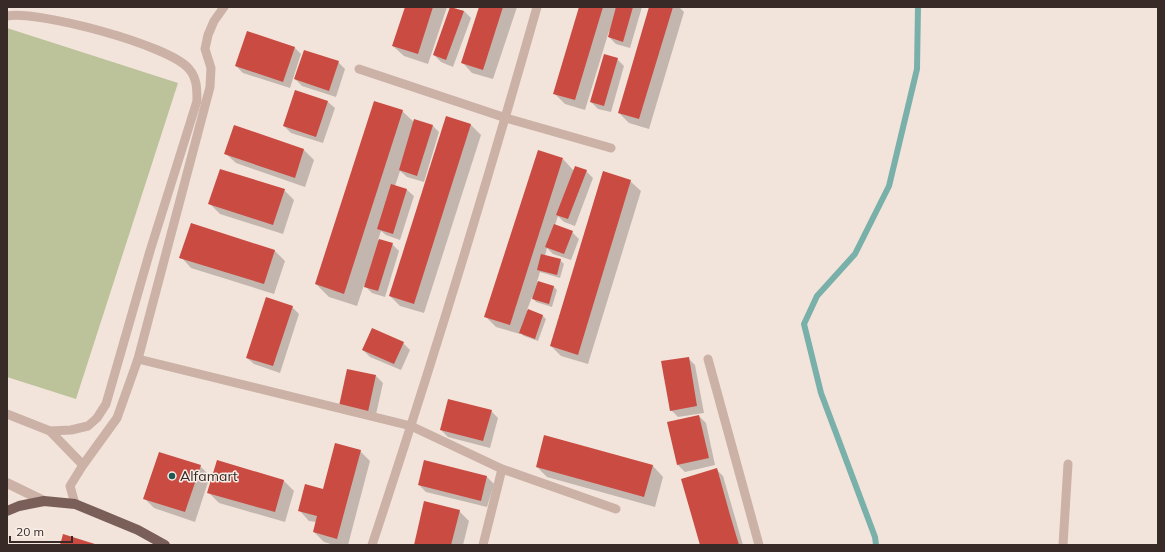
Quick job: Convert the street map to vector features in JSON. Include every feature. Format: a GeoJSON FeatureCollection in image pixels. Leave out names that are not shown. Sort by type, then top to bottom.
{"type":"FeatureCollection","features":[{"type":"Feature","properties":{"kind":"main road"},"geometry":{"type":"LineString","coordinates":[[7,511],[19,506],[44,501],[75,504],[138,530],[165,545]]}},
{"type":"Feature","properties":{"kind":"street"},"geometry":{"type":"LineString","coordinates":[[7,484],[44,501]]}},
{"type":"Feature","properties":{"kind":"lane"},"geometry":{"type":"LineString","coordinates":[[75,504],[70,486],[83,465],[117,418],[138,358],[210,86],[210,68],[205,49],[208,35],[214,21],[224,7]]}},
{"type":"Feature","properties":{"kind":"lane"},"geometry":{"type":"LineString","coordinates":[[372,545],[411,426],[506,118],[537,7]]}},
{"type":"Feature","properties":{"kind":"lane"},"geometry":{"type":"LineString","coordinates":[[7,16],[23,16],[77,24],[140,43],[171,56],[188,68],[195,77],[197,86],[197,101],[150,251],[106,404],[97,418],[88,426],[71,430],[50,431]]}},
{"type":"Feature","properties":{"kind":"lane"},"geometry":{"type":"LineString","coordinates":[[359,69],[506,118],[611,148]]}},
{"type":"Feature","properties":{"kind":"lane"},"geometry":{"type":"LineString","coordinates":[[138,358],[411,426],[502,469],[616,509]]}},
{"type":"Feature","properties":{"kind":"lane"},"geometry":{"type":"LineString","coordinates":[[708,358],[759,545]]}},
{"type":"Feature","properties":{"kind":"lane"},"geometry":{"type":"LineString","coordinates":[[7,414],[50,431],[83,465]]}},
{"type":"Feature","properties":{"kind":"lane"},"geometry":{"type":"LineString","coordinates":[[1064,545],[1068,464]]}},
{"type":"Feature","properties":{"kind":"lane"},"geometry":{"type":"LineString","coordinates":[[483,545],[502,469]]}},
{"type":"Feature","properties":{"kind":"green space"},"geometry":{"type":"Polygon","coordinates":[[[7,28],[178,83],[76,399],[7,377],[7,28]]]}},
{"type":"Feature","properties":{"kind":"building"},"geometry":{"type":"Polygon","coordinates":[[[405,7],[433,7],[418,54],[392,46],[405,7]]]}},
{"type":"Feature","properties":{"kind":"building"},"geometry":{"type":"Polygon","coordinates":[[[450,7],[464,11],[446,60],[433,55],[450,7]]]}},
{"type":"Feature","properties":{"kind":"building"},"geometry":{"type":"Polygon","coordinates":[[[479,7],[503,7],[483,70],[461,63],[479,7]]]}},
{"type":"Feature","properties":{"kind":"building"},"geometry":{"type":"Polygon","coordinates":[[[579,7],[603,7],[575,100],[553,94],[579,7]]]}},
{"type":"Feature","properties":{"kind":"building"},"geometry":{"type":"Polygon","coordinates":[[[616,7],[633,7],[623,42],[608,37],[616,7]]]}},
{"type":"Feature","properties":{"kind":"building"},"geometry":{"type":"Polygon","coordinates":[[[649,7],[673,7],[639,119],[618,113],[649,7]]]}},
{"type":"Feature","properties":{"kind":"building"},"geometry":{"type":"Polygon","coordinates":[[[247,31],[295,47],[283,82],[235,66],[247,31]]]}},
{"type":"Feature","properties":{"kind":"building"},"geometry":{"type":"Polygon","coordinates":[[[304,50],[339,61],[329,91],[294,79],[304,50]]]}},
{"type":"Feature","properties":{"kind":"building"},"geometry":{"type":"Polygon","coordinates":[[[604,54],[618,58],[604,106],[590,102],[604,54]]]}},
{"type":"Feature","properties":{"kind":"building"},"geometry":{"type":"Polygon","coordinates":[[[295,90],[328,101],[316,137],[283,126],[295,90]]]}},
{"type":"Feature","properties":{"kind":"building"},"geometry":{"type":"Polygon","coordinates":[[[374,101],[403,110],[344,294],[315,284],[374,101]]]}},
{"type":"Feature","properties":{"kind":"building"},"geometry":{"type":"Polygon","coordinates":[[[446,116],[471,124],[414,304],[389,296],[446,116]]]}},
{"type":"Feature","properties":{"kind":"building"},"geometry":{"type":"Polygon","coordinates":[[[414,119],[433,125],[417,176],[399,170],[414,119]]]}},
{"type":"Feature","properties":{"kind":"building"},"geometry":{"type":"Polygon","coordinates":[[[234,125],[304,149],[295,178],[224,154],[234,125]]]}},
{"type":"Feature","properties":{"kind":"building"},"geometry":{"type":"Polygon","coordinates":[[[538,150],[563,158],[510,325],[484,317],[538,150]]]}},
{"type":"Feature","properties":{"kind":"building"},"geometry":{"type":"Polygon","coordinates":[[[575,166],[587,170],[568,219],[556,215],[575,166]]]}},
{"type":"Feature","properties":{"kind":"building"},"geometry":{"type":"Polygon","coordinates":[[[220,169],[285,189],[273,225],[208,204],[220,169]]]}},
{"type":"Feature","properties":{"kind":"building"},"geometry":{"type":"Polygon","coordinates":[[[603,171],[631,180],[578,355],[550,346],[603,171]]]}},
{"type":"Feature","properties":{"kind":"building"},"geometry":{"type":"Polygon","coordinates":[[[391,184],[407,189],[393,234],[377,229],[391,184]]]}},
{"type":"Feature","properties":{"kind":"building"},"geometry":{"type":"Polygon","coordinates":[[[191,223],[275,250],[264,284],[179,258],[191,223]]]}},
{"type":"Feature","properties":{"kind":"building"},"geometry":{"type":"Polygon","coordinates":[[[554,224],[573,231],[564,254],[545,247],[554,224]]]}},
{"type":"Feature","properties":{"kind":"building"},"geometry":{"type":"Polygon","coordinates":[[[379,239],[393,243],[378,291],[364,287],[379,239]]]}},
{"type":"Feature","properties":{"kind":"building"},"geometry":{"type":"Polygon","coordinates":[[[541,254],[561,259],[557,275],[537,270],[541,254]]]}},
{"type":"Feature","properties":{"kind":"building"},"geometry":{"type":"Polygon","coordinates":[[[538,281],[554,286],[549,304],[532,299],[538,281]]]}},
{"type":"Feature","properties":{"kind":"building"},"geometry":{"type":"Polygon","coordinates":[[[266,297],[293,306],[273,366],[246,358],[266,297]]]}},
{"type":"Feature","properties":{"kind":"building"},"geometry":{"type":"Polygon","coordinates":[[[528,309],[543,315],[535,339],[519,333],[528,309]]]}},
{"type":"Feature","properties":{"kind":"building"},"geometry":{"type":"Polygon","coordinates":[[[372,328],[404,342],[394,364],[362,350],[372,328]]]}},
{"type":"Feature","properties":{"kind":"building"},"geometry":{"type":"Polygon","coordinates":[[[689,357],[697,406],[670,411],[661,361],[689,357]]]}},
{"type":"Feature","properties":{"kind":"building"},"geometry":{"type":"Polygon","coordinates":[[[347,369],[376,375],[368,412],[339,406],[347,369]]]}},
{"type":"Feature","properties":{"kind":"building"},"geometry":{"type":"Polygon","coordinates":[[[448,399],[492,410],[483,441],[440,430],[448,399]]]}},
{"type":"Feature","properties":{"kind":"building"},"geometry":{"type":"Polygon","coordinates":[[[699,415],[709,458],[677,465],[667,422],[699,415]]]}},
{"type":"Feature","properties":{"kind":"building"},"geometry":{"type":"Polygon","coordinates":[[[544,435],[653,465],[644,497],[536,467],[544,435]]]}},
{"type":"Feature","properties":{"kind":"building"},"geometry":{"type":"Polygon","coordinates":[[[335,443],[361,450],[337,539],[313,532],[317,516],[298,511],[305,484],[323,489],[335,443]]]}},
{"type":"Feature","properties":{"kind":"building"},"geometry":{"type":"Polygon","coordinates":[[[159,452],[201,465],[185,512],[143,499],[159,452]]]}},
{"type":"Feature","properties":{"kind":"building"},"geometry":{"type":"Polygon","coordinates":[[[217,460],[284,480],[275,512],[207,493],[217,460]]]}},
{"type":"Feature","properties":{"kind":"building"},"geometry":{"type":"Polygon","coordinates":[[[424,460],[487,476],[481,501],[418,485],[424,460]]]}},
{"type":"Feature","properties":{"kind":"building"},"geometry":{"type":"Polygon","coordinates":[[[717,468],[739,545],[700,545],[681,479],[717,468]]]}},
{"type":"Feature","properties":{"kind":"building"},"geometry":{"type":"Polygon","coordinates":[[[424,501],[460,510],[451,545],[414,545],[424,501]]]}},
{"type":"Feature","properties":{"kind":"building"},"geometry":{"type":"Polygon","coordinates":[[[63,534],[98,545],[60,545],[63,534]]]}},
{"type":"Feature","properties":{"kind":"waterway"},"geometry":{"type":"LineString","coordinates":[[876,545],[875,537],[821,393],[804,324],[817,296],[855,254],[889,186],[917,69],[918,7]]}},
{"type":"Feature","properties":{"kind":"place","name":"Alfamart"},"geometry":{"type":"Point","coordinates":[172,476]}}]}
